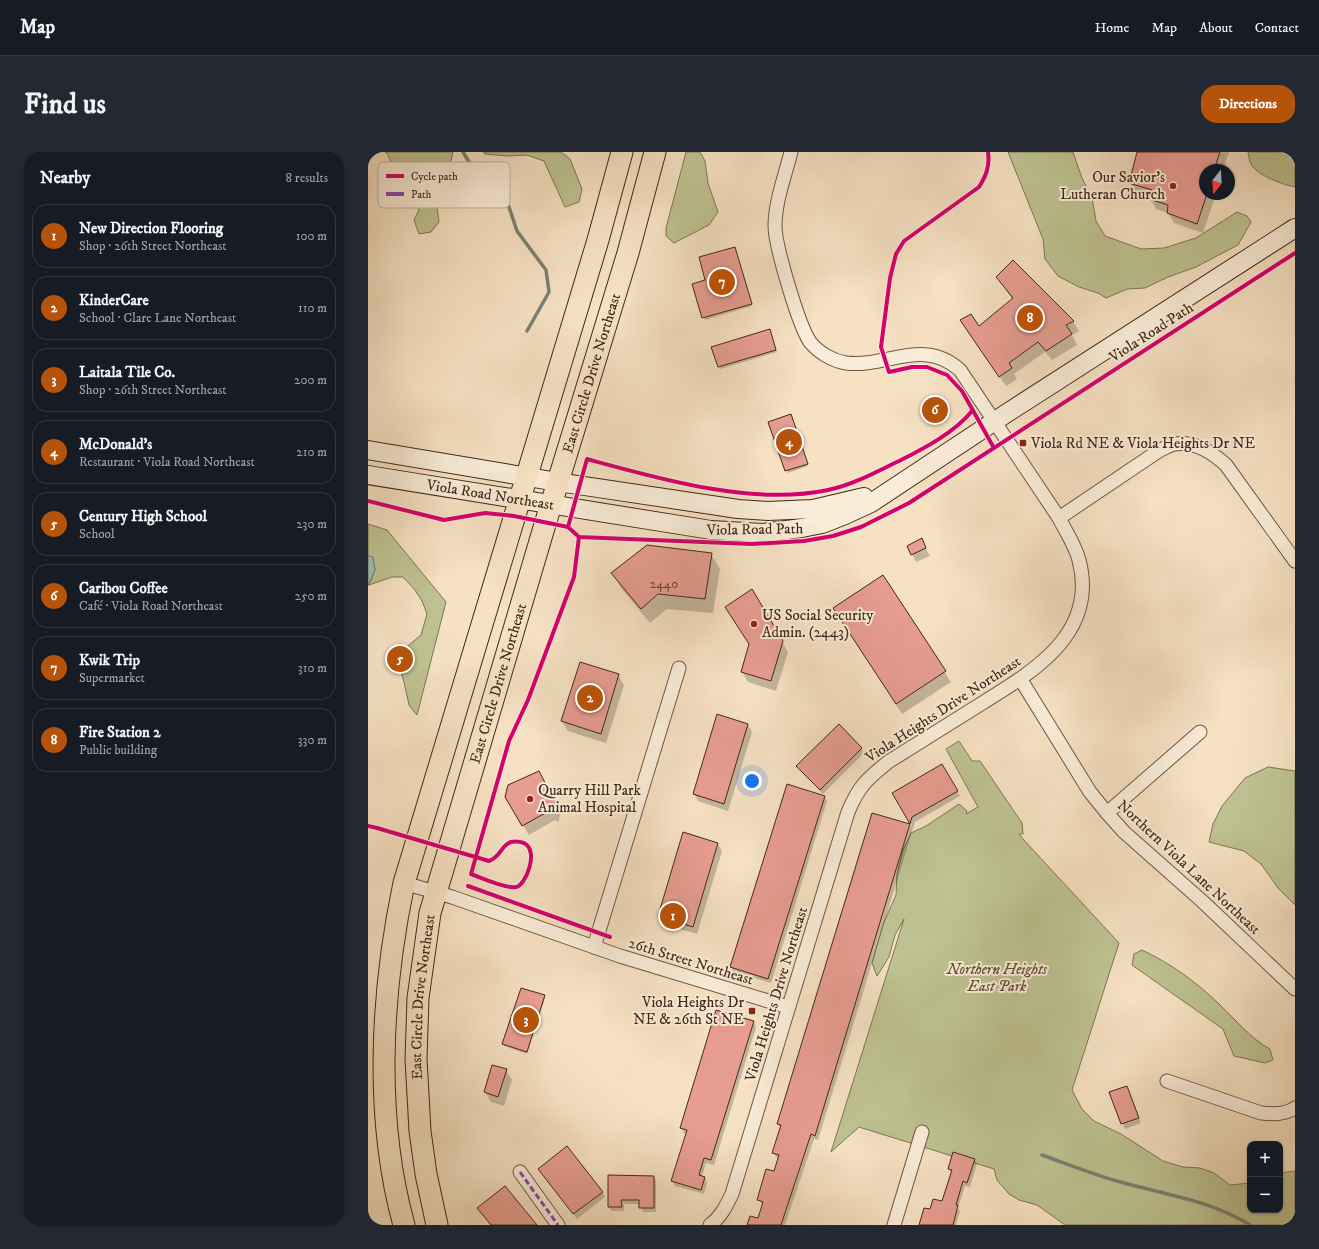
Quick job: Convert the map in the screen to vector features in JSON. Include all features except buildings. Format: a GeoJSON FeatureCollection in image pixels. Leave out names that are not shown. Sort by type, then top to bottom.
{"type":"FeatureCollection","features":[{"type":"Feature","properties":{"kind":"main road"},"geometry":{"type":"LineString","coordinates":[[404,1225],[389,1138],[384,1045],[389,966],[395,924],[404,883],[596,247],[622,152]]}},
{"type":"Feature","properties":{"kind":"main road","name":"East Circle Drive Northeast"},"geometry":{"type":"LineString","coordinates":[[437,1225],[426,1174],[420,1130],[416,1059],[420,982],[426,936],[435,892],[628,253],[655,152]]}},
{"type":"Feature","properties":{"kind":"main road","name":"Viola Road Northeast"},"geometry":{"type":"LineString","coordinates":[[368,475],[682,526],[739,533],[762,533],[822,524],[871,503],[889,489],[916,474],[994,421],[1295,228]]}},
{"type":"Feature","properties":{"kind":"main road","name":"Viola Road Northeast"},"geometry":{"type":"LineString","coordinates":[[368,450],[696,504],[768,511],[813,509],[836,505],[889,489]]}},
{"type":"Feature","properties":{"kind":"street","name":"Viola Heights Drive Northeast"},"geometry":{"type":"LineString","coordinates":[[710,1225],[717,1220],[732,1194],[846,820],[857,792],[868,778],[888,762],[1021,680],[1047,659],[1060,644],[1077,614],[1082,595],[1078,559],[1072,541],[1059,518],[960,370],[943,358],[921,354],[898,356],[870,362],[846,363],[827,356],[810,342],[803,326],[776,242],[776,214],[791,152]]}},
{"type":"Feature","properties":{"kind":"street"},"geometry":{"type":"LineString","coordinates":[[1059,518],[1160,450],[1176,444],[1189,445],[1202,448],[1215,455],[1226,465],[1295,561]]}},
{"type":"Feature","properties":{"kind":"street"},"geometry":{"type":"LineString","coordinates":[[594,947],[679,668]]}},
{"type":"Feature","properties":{"kind":"street","name":"Northern Viola Lane Northeast"},"geometry":{"type":"LineString","coordinates":[[1021,680],[1090,792],[1107,813],[1124,832],[1202,901],[1295,989]]}},
{"type":"Feature","properties":{"kind":"street"},"geometry":{"type":"LineString","coordinates":[[1107,813],[1200,732]]}},
{"type":"Feature","properties":{"kind":"street","name":"26th Street Northeast"},"geometry":{"type":"LineString","coordinates":[[404,883],[435,892],[594,947],[788,1007]]}},
{"type":"Feature","properties":{"kind":"street"},"geometry":{"type":"LineString","coordinates":[[1167,1081],[1262,1112],[1276,1114],[1290,1112],[1295,1108]]}},
{"type":"Feature","properties":{"kind":"street"},"geometry":{"type":"LineString","coordinates":[[894,1225],[922,1132]]}},
{"type":"Feature","properties":{"kind":"street"},"geometry":{"type":"LineString","coordinates":[[520,1172],[558,1225]]}},
{"type":"Feature","properties":{"kind":"green space"},"geometry":{"type":"Polygon","coordinates":[[[385,152],[453,152],[450,162],[391,162],[385,152]]]}},
{"type":"Feature","properties":{"kind":"green space"},"geometry":{"type":"Polygon","coordinates":[[[483,152],[561,152],[570,159],[582,189],[579,202],[565,207],[544,161],[527,155],[507,156],[485,154],[483,152]]]}},
{"type":"Feature","properties":{"kind":"green space"},"geometry":{"type":"Polygon","coordinates":[[[686,152],[700,152],[705,161],[708,183],[718,212],[709,225],[674,243],[666,236],[666,228],[686,152]]]}},
{"type":"Feature","properties":{"kind":"green space"},"geometry":{"type":"Polygon","coordinates":[[[1008,152],[1073,152],[1082,178],[1092,198],[1096,221],[1105,236],[1141,249],[1164,248],[1196,238],[1237,212],[1247,216],[1251,222],[1238,245],[1196,267],[1168,277],[1145,288],[1127,289],[1106,298],[1098,293],[1079,287],[1058,276],[1045,259],[1043,239],[1008,152]]]}},
{"type":"Feature","properties":{"kind":"green space"},"geometry":{"type":"Polygon","coordinates":[[[1248,152],[1295,152],[1295,187],[1278,182],[1258,172],[1250,163],[1248,152]]]}},
{"type":"Feature","properties":{"kind":"green space"},"geometry":{"type":"Polygon","coordinates":[[[418,208],[437,208],[439,222],[431,232],[419,234],[414,220],[419,210],[418,208]]]}},
{"type":"Feature","properties":{"kind":"green space"},"geometry":{"type":"Polygon","coordinates":[[[368,524],[387,530],[446,602],[417,715],[409,705],[400,668],[402,651],[421,635],[427,614],[422,601],[415,590],[403,577],[392,577],[369,585],[375,570],[373,557],[368,556],[368,524]]]}},
{"type":"Feature","properties":{"kind":"green space","name":"Northern Heights East Park"},"geometry":{"type":"Polygon","coordinates":[[[959,741],[972,761],[980,761],[1022,823],[1023,834],[1019,834],[1022,838],[1119,943],[1072,1090],[1082,1109],[1094,1121],[1121,1134],[1163,1161],[1183,1167],[1200,1168],[1214,1173],[1230,1185],[1247,1183],[1247,1213],[1283,1213],[1283,1173],[1295,1171],[1295,1225],[1065,1225],[1037,1205],[1019,1200],[1009,1194],[997,1180],[994,1169],[859,1127],[831,1152],[904,919],[895,935],[889,957],[877,976],[872,963],[884,922],[896,895],[897,874],[903,850],[911,833],[926,826],[959,804],[967,811],[966,814],[978,807],[946,749],[959,741]]]}},
{"type":"Feature","properties":{"kind":"green space"},"geometry":{"type":"Polygon","coordinates":[[[1268,767],[1295,771],[1295,905],[1278,888],[1261,864],[1244,851],[1209,842],[1213,824],[1222,806],[1245,778],[1268,767]]]}},
{"type":"Feature","properties":{"kind":"green space"},"geometry":{"type":"Polygon","coordinates":[[[1142,950],[1173,967],[1202,989],[1250,1034],[1270,1049],[1273,1060],[1265,1063],[1234,1056],[1223,1029],[1132,965],[1134,954],[1142,950]]]}},
{"type":"Feature","properties":{"kind":"shaded area"},"geometry":{"type":"Polygon","coordinates":[[[368,556],[373,557],[375,570],[368,586],[368,556]]]}},
{"type":"Feature","properties":{"kind":"waterway"},"geometry":{"type":"LineString","coordinates":[[463,152],[469,162]]}},
{"type":"Feature","properties":{"kind":"waterway"},"geometry":{"type":"LineString","coordinates":[[509,208],[517,231],[546,270],[549,292],[527,331]]}},
{"type":"Feature","properties":{"kind":"waterway"},"geometry":{"type":"LineString","coordinates":[[1042,1155],[1134,1186],[1185,1198],[1219,1209],[1250,1225]]}},
{"type":"Feature","properties":{"kind":"marked path"},"geometry":{"type":"LineString","coordinates":[[520,1172],[558,1225]]}},
{"type":"Feature","properties":{"kind":"cycle path"},"geometry":{"type":"LineString","coordinates":[[988,152],[987,171],[979,187],[904,241],[896,254],[890,278],[881,347],[889,372],[912,367],[927,367],[947,375],[962,391],[994,448]]}},
{"type":"Feature","properties":{"kind":"cycle path","name":"Viola Road Path"},"geometry":{"type":"LineString","coordinates":[[368,501],[444,520],[485,513],[514,516],[568,527],[579,537],[752,544],[804,541],[833,536],[861,527],[909,503],[1295,253]]}},
{"type":"Feature","properties":{"kind":"cycle path"},"geometry":{"type":"LineString","coordinates":[[568,527],[587,459],[645,475],[707,488],[769,495],[799,494],[837,488],[874,473],[930,445],[957,426],[972,411]]}},
{"type":"Feature","properties":{"kind":"cycle path"},"geometry":{"type":"LineString","coordinates":[[368,826],[377,828],[489,861],[496,857],[505,846],[511,842],[524,843],[529,847],[531,860],[527,875],[523,881],[520,885],[512,887],[494,883],[471,874],[509,741],[528,700],[574,577],[579,537]]}},
{"type":"Feature","properties":{"kind":"cycle path"},"geometry":{"type":"LineString","coordinates":[[468,886],[610,937]]}},
{"type":"Feature","properties":{"kind":"place","name":"Our Savior's Lutheran Church"},"geometry":{"type":"Point","coordinates":[1173,186]}},
{"type":"Feature","properties":{"kind":"place","name":"Kwik Trip"},"geometry":{"type":"Point","coordinates":[722,282]}},
{"type":"Feature","properties":{"kind":"place","name":"Fire Station 2"},"geometry":{"type":"Point","coordinates":[1030,318]}},
{"type":"Feature","properties":{"kind":"place","name":"Caribou Coffee"},"geometry":{"type":"Point","coordinates":[935,410]}},
{"type":"Feature","properties":{"kind":"place","name":"McDonald's"},"geometry":{"type":"Point","coordinates":[789,442]}},
{"type":"Feature","properties":{"kind":"place","name":"Viola Rd NE & Viola Heights Dr NE"},"geometry":{"type":"Point","coordinates":[1023,443]}},
{"type":"Feature","properties":{"kind":"place","name":"US Social Security Admin. (2443)"},"geometry":{"type":"Point","coordinates":[754,624]}},
{"type":"Feature","properties":{"kind":"place","name":"Century High School"},"geometry":{"type":"Point","coordinates":[400,659]}},
{"type":"Feature","properties":{"kind":"place","name":"KinderCare"},"geometry":{"type":"Point","coordinates":[590,698]}},
{"type":"Feature","properties":{"kind":"place","name":"Quarry Hill Park Animal Hospital"},"geometry":{"type":"Point","coordinates":[530,799]}},
{"type":"Feature","properties":{"kind":"place","name":"New Direction Flooring"},"geometry":{"type":"Point","coordinates":[673,916]}},
{"type":"Feature","properties":{"kind":"place","name":"Viola Heights Dr NE & 26th St NE"},"geometry":{"type":"Point","coordinates":[752,1011]}},
{"type":"Feature","properties":{"kind":"place","name":"Laitala Tile Co."},"geometry":{"type":"Point","coordinates":[526,1020]}}]}
